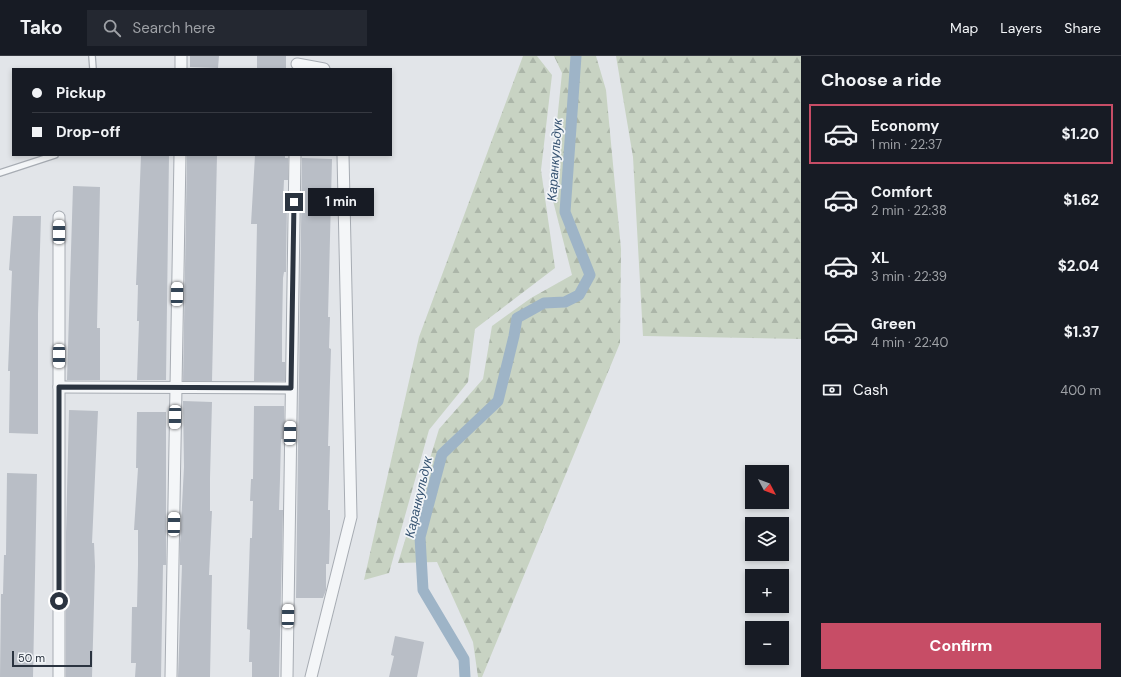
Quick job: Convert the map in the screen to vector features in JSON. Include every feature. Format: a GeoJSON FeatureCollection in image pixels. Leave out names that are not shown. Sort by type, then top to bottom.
{"type":"FeatureCollection","features":[{"type":"Feature","properties":{"kind":"street"},"geometry":{"type":"LineString","coordinates":[[181,56],[181,68]]}},
{"type":"Feature","properties":{"kind":"street"},"geometry":{"type":"LineString","coordinates":[[297,63],[320,68]]}},
{"type":"Feature","properties":{"kind":"street"},"geometry":{"type":"LineString","coordinates":[[171,677],[180,156]]}},
{"type":"Feature","properties":{"kind":"street"},"geometry":{"type":"LineString","coordinates":[[287,677],[295,156]]}},
{"type":"Feature","properties":{"kind":"street"},"geometry":{"type":"LineString","coordinates":[[311,677],[351,517],[343,156]]}},
{"type":"Feature","properties":{"kind":"street"},"geometry":{"type":"LineString","coordinates":[[59,217],[59,677]]}},
{"type":"Feature","properties":{"kind":"street"},"geometry":{"type":"LineString","coordinates":[[59,387],[291,388]]}},
{"type":"Feature","properties":{"kind":"lane"},"geometry":{"type":"LineString","coordinates":[[92,56],[92,68]]}},
{"type":"Feature","properties":{"kind":"lane"},"geometry":{"type":"LineString","coordinates":[[0,174],[52,156]]}},
{"type":"Feature","properties":{"kind":"green space"},"geometry":{"type":"Polygon","coordinates":[[[523,56],[537,56],[552,75],[541,170],[555,268],[475,329],[468,382],[429,430],[389,573],[364,580],[419,337],[523,56]]]}},
{"type":"Feature","properties":{"kind":"green space"},"geometry":{"type":"Polygon","coordinates":[[[554,56],[596,56],[606,90],[621,249],[620,343],[482,677],[478,677],[473,642],[437,562],[398,563],[439,429],[483,379],[492,326],[531,298],[572,275],[550,189],[562,73],[554,56]]]}},
{"type":"Feature","properties":{"kind":"green space"},"geometry":{"type":"Polygon","coordinates":[[[616,56],[801,56],[801,339],[643,336],[633,157],[616,56]]]}},
{"type":"Feature","properties":{"kind":"building"},"geometry":{"type":"Polygon","coordinates":[[[190,56],[219,56],[218,68],[190,67],[190,56]]]}},
{"type":"Feature","properties":{"kind":"building"},"geometry":{"type":"Polygon","coordinates":[[[257,56],[286,56],[286,68],[257,68],[257,56]]]}},
{"type":"Feature","properties":{"kind":"building"},"geometry":{"type":"Polygon","coordinates":[[[141,156],[169,156],[166,380],[137,380],[139,321],[137,321],[138,285],[136,285],[141,156]]]}},
{"type":"Feature","properties":{"kind":"building"},"geometry":{"type":"Polygon","coordinates":[[[187,156],[217,156],[212,381],[183,381],[187,156]]]}},
{"type":"Feature","properties":{"kind":"building"},"geometry":{"type":"Polygon","coordinates":[[[255,156],[285,156],[285,158],[288,158],[288,180],[284,180],[283,202],[287,203],[286,272],[284,272],[283,278],[282,362],[285,362],[285,381],[254,381],[257,224],[251,224],[255,156]]]}},
{"type":"Feature","properties":{"kind":"building"},"geometry":{"type":"Polygon","coordinates":[[[302,158],[332,159],[328,317],[330,317],[329,348],[331,349],[328,446],[330,446],[328,510],[330,510],[330,533],[329,564],[326,564],[326,590],[323,598],[296,598],[302,158]]]}},
{"type":"Feature","properties":{"kind":"building"},"geometry":{"type":"Polygon","coordinates":[[[73,186],[100,187],[97,328],[100,328],[100,380],[67,380],[73,186]]]}},
{"type":"Feature","properties":{"kind":"building"},"geometry":{"type":"Polygon","coordinates":[[[13,216],[41,216],[38,314],[38,434],[9,433],[10,371],[8,371],[12,271],[9,270],[13,216]]]}},
{"type":"Feature","properties":{"kind":"building"},"geometry":{"type":"Polygon","coordinates":[[[183,401],[212,402],[210,511],[212,511],[209,575],[212,575],[210,677],[178,677],[182,565],[180,565],[180,544],[184,467],[183,401]]]}},
{"type":"Feature","properties":{"kind":"building"},"geometry":{"type":"Polygon","coordinates":[[[254,406],[284,406],[284,439],[281,439],[279,510],[283,510],[279,677],[252,677],[252,662],[249,662],[250,630],[247,629],[250,538],[252,538],[253,501],[250,501],[251,479],[253,479],[254,406]]]}},
{"type":"Feature","properties":{"kind":"building"},"geometry":{"type":"Polygon","coordinates":[[[69,410],[98,411],[92,543],[94,543],[95,566],[92,677],[66,677],[66,533],[69,410]]]}},
{"type":"Feature","properties":{"kind":"building"},"geometry":{"type":"Polygon","coordinates":[[[137,412],[166,412],[166,565],[163,565],[161,677],[135,677],[136,663],[131,663],[132,607],[137,607],[138,530],[134,530],[138,468],[136,468],[137,412]]]}},
{"type":"Feature","properties":{"kind":"building"},"geometry":{"type":"Polygon","coordinates":[[[7,473],[37,474],[33,677],[0,677],[1,594],[3,594],[4,555],[6,555],[7,473]]]}},
{"type":"Feature","properties":{"kind":"building"},"geometry":{"type":"Polygon","coordinates":[[[395,636],[424,642],[417,677],[389,677],[394,656],[391,655],[395,636]]]}},
{"type":"Feature","properties":{"kind":"waterway","name":"Каранкульдук"},"geometry":{"type":"LineString","coordinates":[[465,677],[464,659],[423,590],[420,537],[442,454],[498,401],[517,318],[544,303],[565,302],[579,295],[590,275],[565,212],[576,56]]}},
{"type":"Feature","properties":{"kind":"route"},"geometry":{"type":"LineString","coordinates":[[59,601],[59,387],[291,388],[294,202]]}}]}
